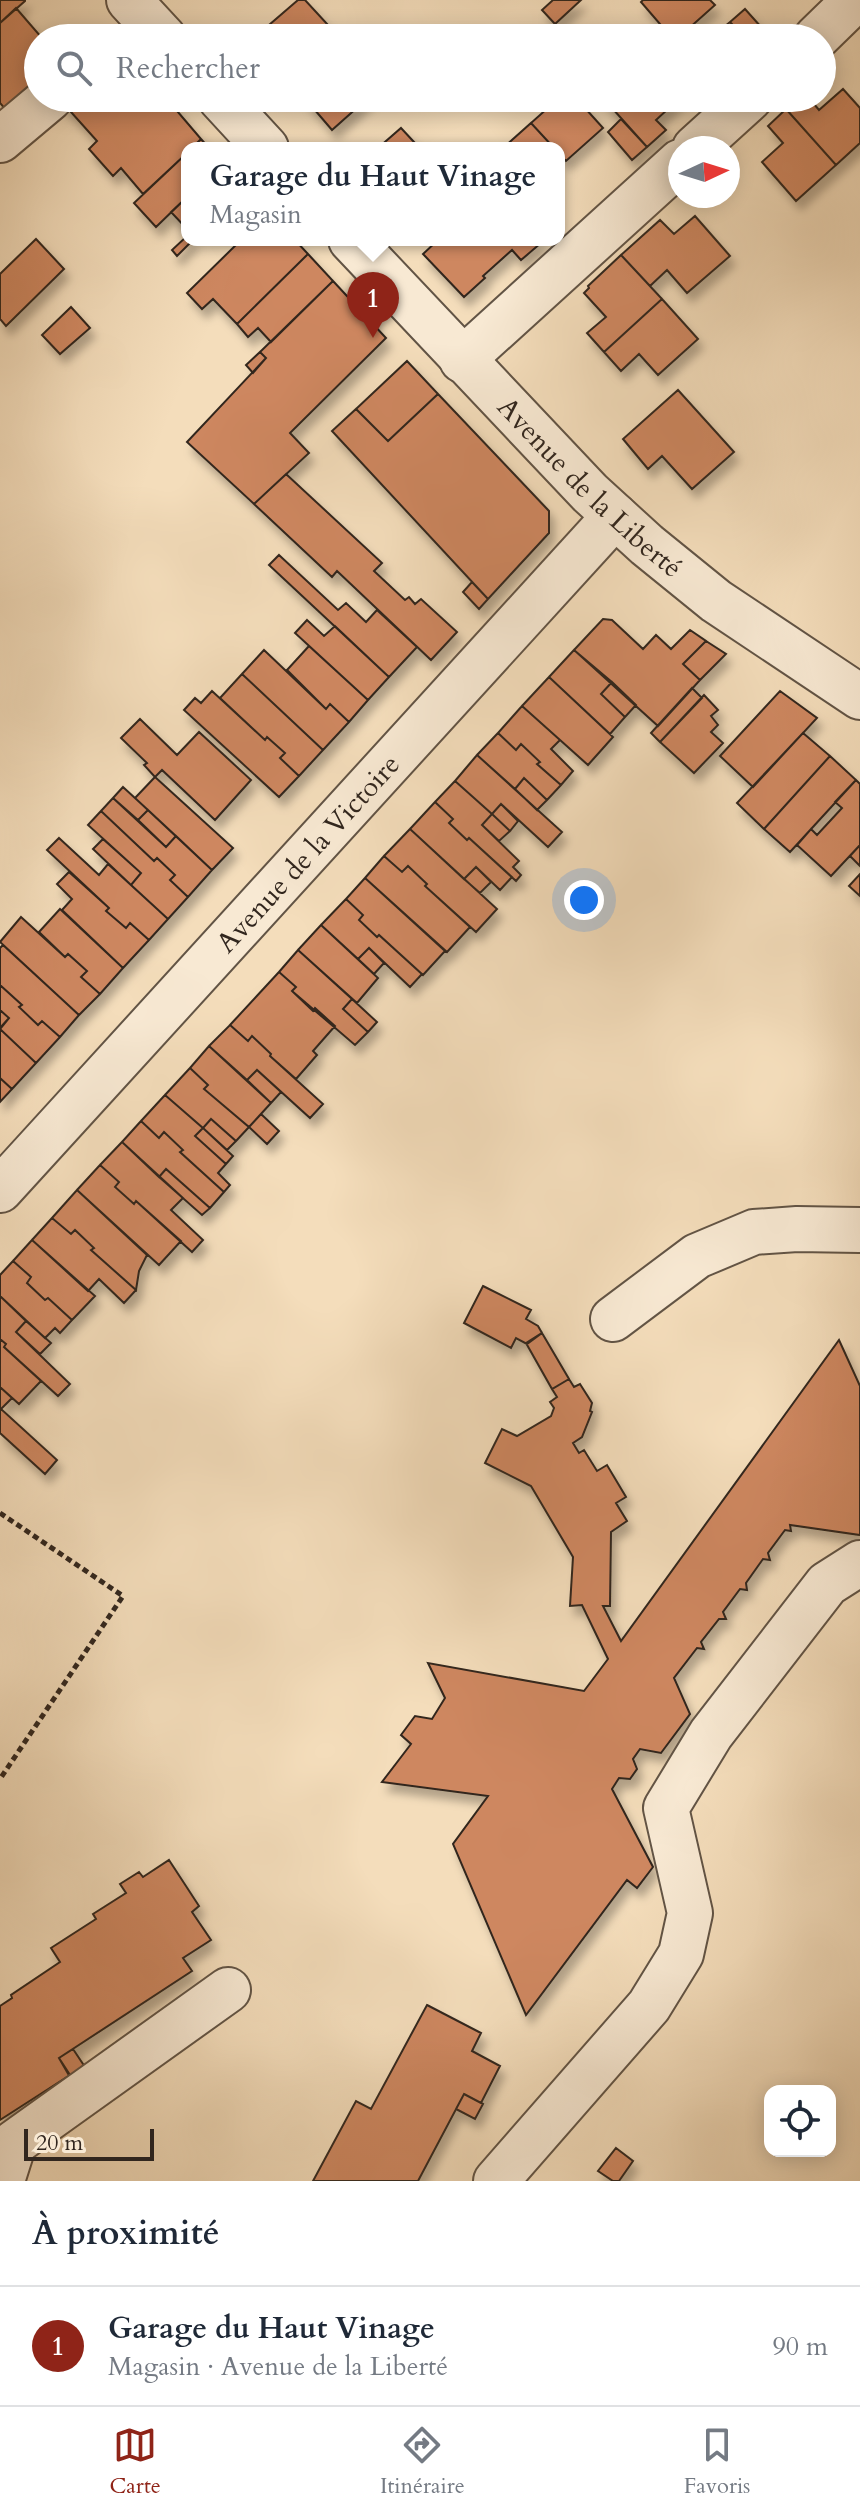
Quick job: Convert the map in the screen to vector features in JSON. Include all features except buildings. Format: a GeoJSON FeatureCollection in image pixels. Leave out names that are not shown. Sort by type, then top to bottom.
{"type":"FeatureCollection","features":[{"type":"Feature","properties":{"kind":"street"},"geometry":{"type":"LineString","coordinates":[[830,24],[855,0]]}},
{"type":"Feature","properties":{"kind":"street"},"geometry":{"type":"LineString","coordinates":[[0,140],[33,112]]}},
{"type":"Feature","properties":{"kind":"street"},"geometry":{"type":"LineString","coordinates":[[233,112],[260,142]]}},
{"type":"Feature","properties":{"kind":"street"},"geometry":{"type":"LineString","coordinates":[[708,136],[735,112]]}},
{"type":"Feature","properties":{"kind":"street"},"geometry":{"type":"LineString","coordinates":[[462,360],[668,173]]}},
{"type":"Feature","properties":{"kind":"street","name":"Avenue de la Liberté"},"geometry":{"type":"LineString","coordinates":[[357,246],[462,360],[615,516],[716,601],[860,697]]}},
{"type":"Feature","properties":{"kind":"street","name":"Avenue de la Victoire"},"geometry":{"type":"LineString","coordinates":[[0,1190],[615,516]]}},
{"type":"Feature","properties":{"kind":"street"},"geometry":{"type":"LineString","coordinates":[[613,1319],[697,1256],[754,1232],[860,1230]]}},
{"type":"Feature","properties":{"kind":"street"},"geometry":{"type":"LineString","coordinates":[[496,2181],[649,2006],[681,1954],[690,1913],[666,1808],[711,1734],[827,1584],[860,1563]]}},
{"type":"Feature","properties":{"kind":"street"},"geometry":{"type":"LineString","coordinates":[[2,2181],[14,2143],[228,1990]]}},
{"type":"Feature","properties":{"kind":"path"},"geometry":{"type":"LineString","coordinates":[[0,1513],[123,1596],[0,1779]]}},
{"type":"Feature","properties":{"kind":"place","name":"Garage du Haut Vinage"},"geometry":{"type":"Point","coordinates":[373,338]}}]}
